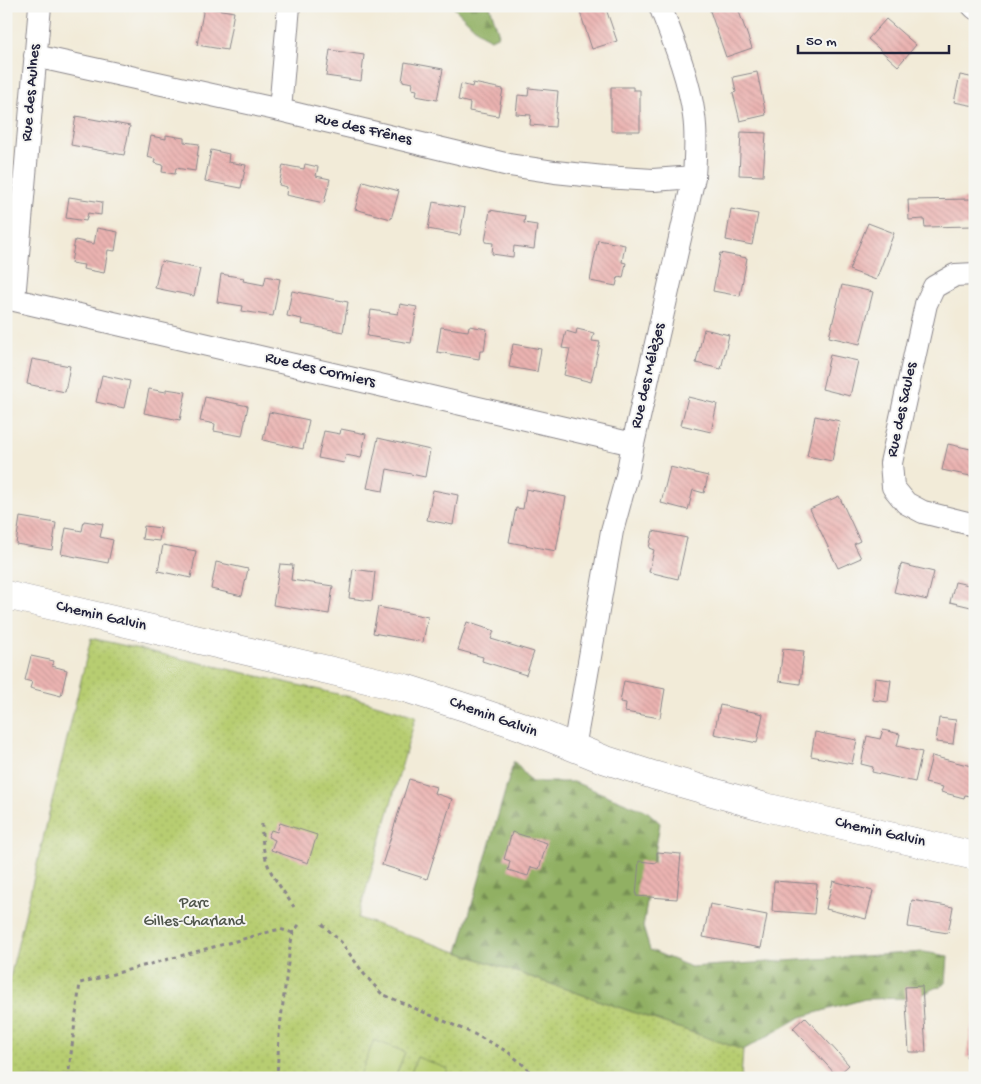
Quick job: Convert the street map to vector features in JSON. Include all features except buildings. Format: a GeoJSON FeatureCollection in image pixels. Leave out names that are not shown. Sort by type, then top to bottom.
{"type":"FeatureCollection","features":[{"type":"Feature","properties":{"kind":"street","name":"Rue des Aulnes"},"geometry":{"type":"LineString","coordinates":[[10,299],[40,6]]}},
{"type":"Feature","properties":{"kind":"street"},"geometry":{"type":"LineString","coordinates":[[280,110],[289,6]]}},
{"type":"Feature","properties":{"kind":"street","name":"Rue des Mélèzes"},"geometry":{"type":"LineString","coordinates":[[574,748],[612,531],[627,476],[694,177],[696,150],[695,117],[680,58],[660,6]]}},
{"type":"Feature","properties":{"kind":"street","name":"Rue des Frênes"},"geometry":{"type":"LineString","coordinates":[[36,56],[280,110],[509,165],[604,177],[653,180],[694,177]]}},
{"type":"Feature","properties":{"kind":"street","name":"Rue des Saules"},"geometry":{"type":"LineString","coordinates":[[975,274],[955,275],[934,287],[926,304],[891,463],[894,487],[906,503],[923,512],[975,525]]}},
{"type":"Feature","properties":{"kind":"street","name":"Rue des Cormiers"},"geometry":{"type":"LineString","coordinates":[[10,299],[633,444]]}},
{"type":"Feature","properties":{"kind":"street","name":"Chemin Galvin"},"geometry":{"type":"LineString","coordinates":[[6,595],[405,688],[520,726],[574,748],[652,775],[719,794],[975,856]]}},
{"type":"Feature","properties":{"kind":"path"},"geometry":{"type":"LineString","coordinates":[[262,824],[261,832],[265,855],[270,870],[294,906]]}},
{"type":"Feature","properties":{"kind":"path"},"geometry":{"type":"LineString","coordinates":[[277,1078],[279,1036],[290,947],[293,933],[301,922]]}},
{"type":"Feature","properties":{"kind":"path"},"geometry":{"type":"LineString","coordinates":[[322,924],[342,942],[364,974],[382,994],[474,1034],[508,1052],[528,1068],[533,1078]]}},
{"type":"Feature","properties":{"kind":"path"},"geometry":{"type":"LineString","coordinates":[[68,1078],[80,983],[280,929],[293,933]]}},
{"type":"Feature","properties":{"kind":"green space"},"geometry":{"type":"Polygon","coordinates":[[[452,6],[490,6],[499,35],[491,39],[481,34],[452,6]]]}},
{"type":"Feature","properties":{"kind":"green space","name":"Parc Gilles-Charland"},"geometry":{"type":"Polygon","coordinates":[[[91,638],[355,698],[416,716],[358,918],[743,1050],[741,1078],[6,1078],[6,994],[91,638]]]}},
{"type":"Feature","properties":{"kind":"green space"},"geometry":{"type":"Polygon","coordinates":[[[514,761],[531,782],[574,782],[648,812],[660,823],[643,927],[650,950],[691,967],[924,952],[948,956],[946,983],[915,998],[865,999],[801,1017],[743,1050],[458,952],[514,761]]]}},
{"type":"Feature","properties":{"kind":"green space"},"geometry":{"type":"Polygon","coordinates":[[[374,1040],[405,1052],[395,1078],[359,1078],[374,1040]]]}},
{"type":"Feature","properties":{"kind":"green space"},"geometry":{"type":"Polygon","coordinates":[[[417,1057],[448,1069],[445,1078],[409,1078],[417,1057]]]}}]}
